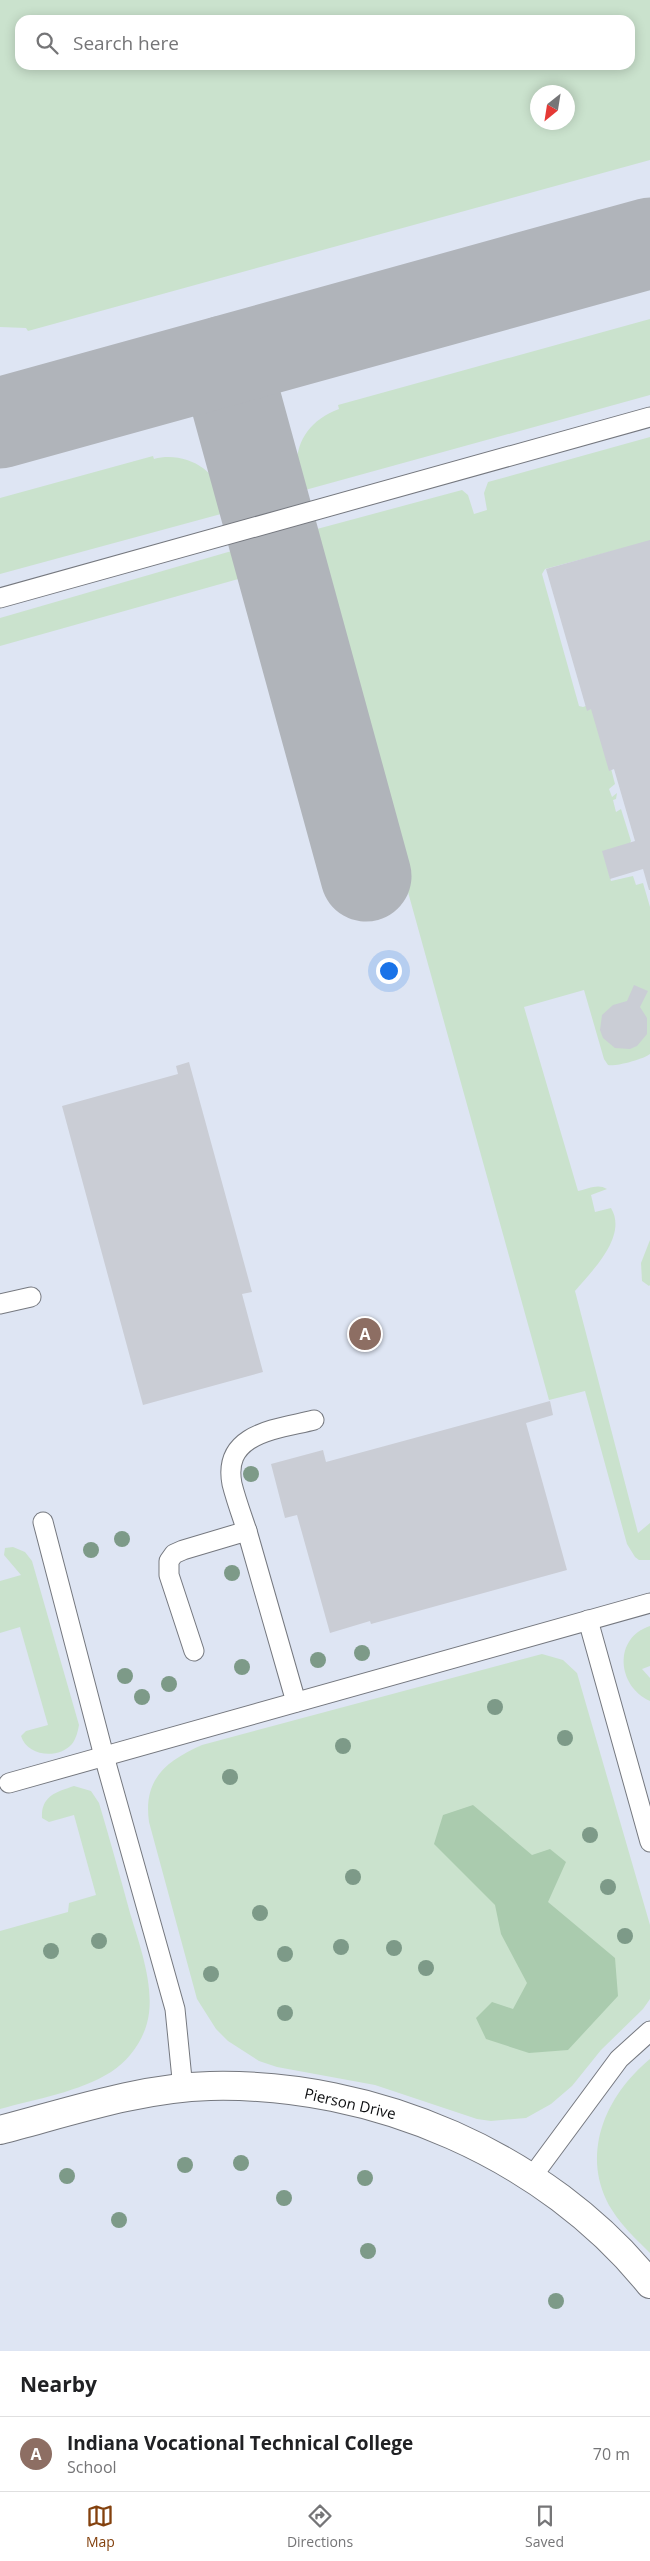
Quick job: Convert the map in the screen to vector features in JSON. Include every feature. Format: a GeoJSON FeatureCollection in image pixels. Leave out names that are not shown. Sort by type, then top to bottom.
{"type":"FeatureCollection","features":[{"type":"Feature","properties":{"kind":"street","name":"Pierson Drive"},"geometry":{"type":"LineString","coordinates":[[0,2130],[120,2099],[183,2088],[209,2086],[269,2088],[352,2101],[440,2130],[493,2155],[531,2178],[593,2226],[650,2284]]}},
{"type":"Feature","properties":{"kind":"lane"},"geometry":{"type":"LineString","coordinates":[[0,598],[650,418]]}},
{"type":"Feature","properties":{"kind":"lane"},"geometry":{"type":"LineString","coordinates":[[0,1304],[31,1297]]}},
{"type":"Feature","properties":{"kind":"lane"},"geometry":{"type":"LineString","coordinates":[[296,1702],[232,1483],[231,1469],[234,1454],[243,1443],[255,1435],[314,1420]]}},
{"type":"Feature","properties":{"kind":"lane"},"geometry":{"type":"LineString","coordinates":[[43,1522],[104,1756],[175,2009],[183,2088]]}},
{"type":"Feature","properties":{"kind":"lane"},"geometry":{"type":"LineString","coordinates":[[194,1651],[169,1575],[169,1560],[183,1550],[247,1531]]}},
{"type":"Feature","properties":{"kind":"lane"},"geometry":{"type":"LineString","coordinates":[[9,1782],[650,1603]]}},
{"type":"Feature","properties":{"kind":"lane"},"geometry":{"type":"LineString","coordinates":[[588,1620],[650,1842]]}},
{"type":"Feature","properties":{"kind":"lane"},"geometry":{"type":"LineString","coordinates":[[531,2178],[619,2059],[650,2031]]}},
{"type":"Feature","properties":{"kind":"shaded area"},"geometry":{"type":"Polygon","coordinates":[[[0,0],[650,0],[650,2351],[0,2351],[0,0]]]}},
{"type":"Feature","properties":{"kind":"green space"},"geometry":{"type":"Polygon","coordinates":[[[0,0],[650,0],[650,160],[28,331],[26,328],[0,327],[0,0]]]}},
{"type":"Feature","properties":{"kind":"green space"},"geometry":{"type":"Polygon","coordinates":[[[650,319],[650,395],[298,492],[295,480],[298,480],[297,456],[304,436],[318,420],[339,409],[338,405],[650,319]]]}},
{"type":"Feature","properties":{"kind":"green space"},"geometry":{"type":"Polygon","coordinates":[[[650,437],[650,541],[545,569],[542,574],[579,706],[583,707],[594,703],[615,784],[609,789],[612,797],[617,793],[616,799],[613,800],[616,812],[621,809],[631,841],[629,845],[603,852],[611,881],[633,876],[636,885],[643,883],[650,907],[650,1054],[629,1062],[608,1065],[604,1059],[584,990],[524,1007],[578,1191],[597,1186],[607,1189],[591,1195],[595,1212],[611,1208],[615,1219],[612,1241],[606,1252],[575,1291],[638,1533],[650,1523],[650,1560],[639,1560],[627,1544],[585,1391],[549,1400],[310,539],[317,529],[462,490],[468,495],[474,514],[487,510],[484,493],[488,482],[650,437]]]}},
{"type":"Feature","properties":{"kind":"green space"},"geometry":{"type":"Polygon","coordinates":[[[153,456],[154,459],[165,457],[187,460],[207,471],[220,488],[224,499],[228,498],[232,511],[0,574],[0,498],[153,456]]]}},
{"type":"Feature","properties":{"kind":"green space"},"geometry":{"type":"Polygon","coordinates":[[[242,548],[249,576],[0,646],[0,618],[242,548]]]}},
{"type":"Feature","properties":{"kind":"green space"},"geometry":{"type":"Polygon","coordinates":[[[650,1240],[649,1286],[642,1281],[641,1263],[650,1240]]]}},
{"type":"Feature","properties":{"kind":"green space"},"geometry":{"type":"Polygon","coordinates":[[[13,1547],[25,1552],[32,1561],[79,1725],[72,1744],[66,1749],[51,1754],[36,1752],[24,1743],[21,1736],[26,1731],[48,1725],[20,1627],[0,1633],[0,1581],[21,1575],[4,1555],[5,1548],[13,1547]]]}},
{"type":"Feature","properties":{"kind":"green space"},"geometry":{"type":"Polygon","coordinates":[[[650,1626],[650,1666],[642,1669],[650,1678],[650,1701],[639,1694],[631,1685],[626,1674],[624,1662],[625,1651],[630,1641],[638,1632],[650,1626]]]}},
{"type":"Feature","properties":{"kind":"green space"},"geometry":{"type":"Polygon","coordinates":[[[542,1654],[563,1660],[577,1673],[650,1925],[650,1999],[643,2009],[601,2050],[572,2086],[551,2104],[526,2118],[491,2121],[477,2119],[375,2085],[277,2067],[259,2061],[228,2041],[216,2029],[197,1999],[149,1822],[148,1807],[150,1794],[160,1773],[178,1758],[202,1745],[542,1654]]]}},
{"type":"Feature","properties":{"kind":"green space"},"geometry":{"type":"Polygon","coordinates":[[[74,1786],[91,1791],[99,1803],[147,1975],[150,2001],[145,2031],[125,2061],[99,2079],[71,2090],[0,2109],[0,1931],[68,1912],[69,1903],[96,1895],[74,1815],[49,1822],[42,1818],[44,1805],[51,1796],[61,1790],[74,1786]]]}},
{"type":"Feature","properties":{"kind":"green space"},"geometry":{"type":"Polygon","coordinates":[[[473,1805],[532,1855],[550,1849],[566,1862],[548,1902],[615,1958],[618,1996],[568,2050],[529,2053],[486,2039],[476,2018],[492,2002],[513,2009],[527,1983],[501,1934],[495,1905],[434,1844],[443,1815],[473,1805]]]}},
{"type":"Feature","properties":{"kind":"green space"},"geometry":{"type":"Polygon","coordinates":[[[650,2059],[650,2253],[616,2216],[602,2190],[598,2169],[598,2148],[602,2128],[620,2091],[650,2059]]]}},
{"type":"Feature","properties":{"kind":"building"},"geometry":{"type":"Polygon","coordinates":[[[650,540],[649,890],[643,869],[610,879],[602,851],[635,841],[614,769],[609,771],[591,709],[587,711],[546,569],[650,540]]]}},
{"type":"Feature","properties":{"kind":"building"},"geometry":{"type":"Polygon","coordinates":[[[634,985],[648,991],[640,1007],[647,1018],[647,1034],[637,1046],[630,1049],[615,1048],[603,1038],[600,1030],[602,1015],[613,1005],[627,1001],[634,985]]]}},
{"type":"Feature","properties":{"kind":"building"},"geometry":{"type":"Polygon","coordinates":[[[189,1062],[252,1292],[242,1294],[263,1372],[143,1405],[62,1106],[178,1074],[176,1066],[189,1062]]]}},
{"type":"Feature","properties":{"kind":"building"},"geometry":{"type":"Polygon","coordinates":[[[550,1401],[553,1415],[526,1423],[567,1570],[371,1624],[370,1621],[330,1633],[297,1515],[285,1518],[271,1464],[323,1450],[326,1462],[550,1401]]]}},
{"type":"Feature","properties":{"kind":"taxiway"},"geometry":{"type":"LineString","coordinates":[[0,423],[650,243]]}},
{"type":"Feature","properties":{"kind":"taxiway"},"geometry":{"type":"LineString","coordinates":[[225,361],[366,876]]}},
{"type":"Feature","properties":{"kind":"place","name":"Indiana Vocational Technical College"},"geometry":{"type":"Point","coordinates":[365,1334]}}]}
